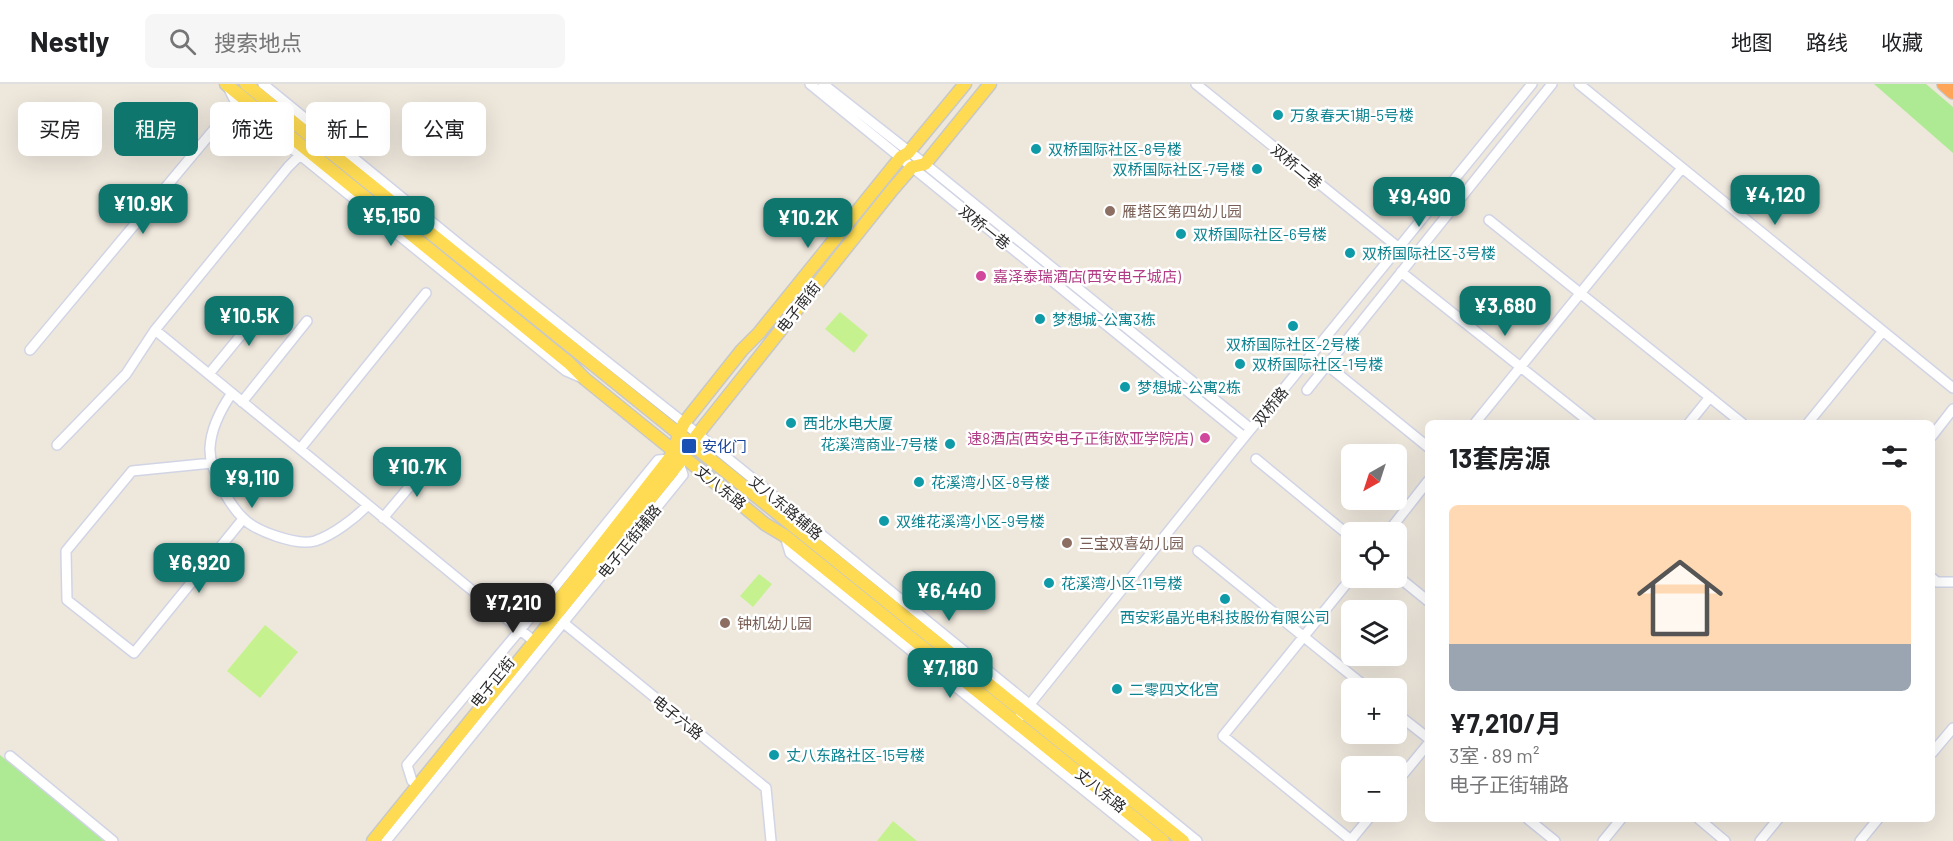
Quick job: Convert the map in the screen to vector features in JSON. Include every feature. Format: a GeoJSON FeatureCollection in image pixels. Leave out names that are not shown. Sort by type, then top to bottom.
{"type":"FeatureCollection","features":[{"type":"Feature","properties":{"kind":"highway"},"geometry":{"type":"LineString","coordinates":[[1944,84],[1953,92]]}},
{"type":"Feature","properties":{"kind":"main road","name":"丈八东路"},"geometry":{"type":"LineString","coordinates":[[226,84],[560,355],[677,458],[765,524],[785,536],[835,582],[1020,717],[1183,841]]}},
{"type":"Feature","properties":{"kind":"main road","name":"丈八东路"},"geometry":{"type":"LineString","coordinates":[[246,84],[395,199],[694,438],[1163,841]]}},
{"type":"Feature","properties":{"kind":"main road","name":"电子南街"},"geometry":{"type":"LineString","coordinates":[[681,428],[742,350],[759,333],[965,84]]}},
{"type":"Feature","properties":{"kind":"main road"},"geometry":{"type":"LineString","coordinates":[[912,167],[925,164],[990,84]]}},
{"type":"Feature","properties":{"kind":"main road","name":"电子南街"},"geometry":{"type":"LineString","coordinates":[[677,458],[912,167]]}},
{"type":"Feature","properties":{"kind":"main road","name":"电子正街"},"geometry":{"type":"LineString","coordinates":[[363,841],[378,838],[528,636],[559,620],[677,458],[681,428]]}},
{"type":"Feature","properties":{"kind":"main road","name":"电子正街"},"geometry":{"type":"LineString","coordinates":[[378,838],[412,781],[528,636],[677,458]]}},
{"type":"Feature","properties":{"kind":"street"},"geometry":{"type":"LineString","coordinates":[[226,84],[235,102]]}},
{"type":"Feature","properties":{"kind":"street"},"geometry":{"type":"LineString","coordinates":[[263,84],[395,199]]}},
{"type":"Feature","properties":{"kind":"street","name":"双桥一巷"},"geometry":{"type":"LineString","coordinates":[[810,84],[905,155],[925,164],[1251,429]]}},
{"type":"Feature","properties":{"kind":"street","name":"双桥一巷"},"geometry":{"type":"LineString","coordinates":[[823,84],[905,155],[912,167],[1244,437]]}},
{"type":"Feature","properties":{"kind":"street","name":"双桥二巷"},"geometry":{"type":"LineString","coordinates":[[1196,84],[1399,248]]}},
{"type":"Feature","properties":{"kind":"street","name":"双桥路"},"geometry":{"type":"LineString","coordinates":[[1020,717],[1244,437],[1532,84]]}},
{"type":"Feature","properties":{"kind":"street"},"geometry":{"type":"LineString","coordinates":[[1307,390],[1552,84]]}},
{"type":"Feature","properties":{"kind":"street"},"geometry":{"type":"LineString","coordinates":[[1579,84],[1953,388]]}},
{"type":"Feature","properties":{"kind":"street"},"geometry":{"type":"LineString","coordinates":[[30,350],[210,134]]}},
{"type":"Feature","properties":{"kind":"street"},"geometry":{"type":"LineString","coordinates":[[294,150],[566,371],[585,379]]}},
{"type":"Feature","properties":{"kind":"street"},"geometry":{"type":"LineString","coordinates":[[57,445],[126,374],[155,330],[300,155]]}},
{"type":"Feature","properties":{"kind":"street"},"geometry":{"type":"LineString","coordinates":[[1477,420],[1682,168]]}},
{"type":"Feature","properties":{"kind":"street"},"geometry":{"type":"LineString","coordinates":[[1490,219],[1738,420]]}},
{"type":"Feature","properties":{"kind":"street"},"geometry":{"type":"LineString","coordinates":[[1401,272],[1587,420]]}},
{"type":"Feature","properties":{"kind":"street"},"geometry":{"type":"LineString","coordinates":[[300,449],[426,293]]}},
{"type":"Feature","properties":{"kind":"street"},"geometry":{"type":"LineString","coordinates":[[209,374],[268,302]]}},
{"type":"Feature","properties":{"kind":"street"},"geometry":{"type":"LineString","coordinates":[[242,402],[307,321]]}},
{"type":"Feature","properties":{"kind":"street"},"geometry":{"type":"LineString","coordinates":[[155,330],[528,636]]}},
{"type":"Feature","properties":{"kind":"street"},"geometry":{"type":"LineString","coordinates":[[1810,420],[1883,332]]}},
{"type":"Feature","properties":{"kind":"street"},"geometry":{"type":"LineString","coordinates":[[1327,365],[1425,445]]}},
{"type":"Feature","properties":{"kind":"street"},"geometry":{"type":"LineString","coordinates":[[232,393],[219,412],[210,448],[212,463],[221,485],[243,519],[272,535],[299,542],[315,541],[355,518],[368,505]]}},
{"type":"Feature","properties":{"kind":"street"},"geometry":{"type":"LineString","coordinates":[[1691,420],[1710,397]]}},
{"type":"Feature","properties":{"kind":"street"},"geometry":{"type":"LineString","coordinates":[[1935,431],[1953,409]]}},
{"type":"Feature","properties":{"kind":"street"},"geometry":{"type":"LineString","coordinates":[[1256,459],[1341,529]]}},
{"type":"Feature","properties":{"kind":"street"},"geometry":{"type":"LineString","coordinates":[[383,518],[431,461]]}},
{"type":"Feature","properties":{"kind":"street"},"geometry":{"type":"LineString","coordinates":[[212,463],[132,471],[66,551],[67,600],[134,653],[243,519]]}},
{"type":"Feature","properties":{"kind":"street"},"geometry":{"type":"LineString","coordinates":[[1396,522],[1425,485]]}},
{"type":"Feature","properties":{"kind":"street"},"geometry":{"type":"LineString","coordinates":[[1198,551],[1354,678]]}},
{"type":"Feature","properties":{"kind":"street"},"geometry":{"type":"LineString","coordinates":[[1935,580],[1953,582]]}},
{"type":"Feature","properties":{"kind":"street"},"geometry":{"type":"LineString","coordinates":[[1407,584],[1425,599]]}},
{"type":"Feature","properties":{"kind":"street"},"geometry":{"type":"LineString","coordinates":[[1343,588],[1222,736],[1351,841],[1366,822]]}},
{"type":"Feature","properties":{"kind":"street"},"geometry":{"type":"LineString","coordinates":[[378,838],[559,620]]}},
{"type":"Feature","properties":{"kind":"street","name":"电子六路"},"geometry":{"type":"LineString","coordinates":[[559,620],[766,788],[771,837]]}},
{"type":"Feature","properties":{"kind":"street"},"geometry":{"type":"LineString","coordinates":[[1020,717],[1147,841]]}},
{"type":"Feature","properties":{"kind":"street"},"geometry":{"type":"LineString","coordinates":[[1020,717],[1197,841]]}},
{"type":"Feature","properties":{"kind":"street"},"geometry":{"type":"LineString","coordinates":[[1407,722],[1425,736]]}},
{"type":"Feature","properties":{"kind":"street"},"geometry":{"type":"LineString","coordinates":[[1935,749],[1953,728]]}},
{"type":"Feature","properties":{"kind":"street"},"geometry":{"type":"LineString","coordinates":[[1407,770],[1425,748]]}},
{"type":"Feature","properties":{"kind":"street"},"geometry":{"type":"LineString","coordinates":[[10,756],[113,841]]}},
{"type":"Feature","properties":{"kind":"street"},"geometry":{"type":"LineString","coordinates":[[1532,822],[1555,841]]}},
{"type":"Feature","properties":{"kind":"street"},"geometry":{"type":"LineString","coordinates":[[1604,841],[1619,822]]}},
{"type":"Feature","properties":{"kind":"street"},"geometry":{"type":"LineString","coordinates":[[1703,822],[1725,841]]}},
{"type":"Feature","properties":{"kind":"street"},"geometry":{"type":"LineString","coordinates":[[1760,841],[1776,822]]}},
{"type":"Feature","properties":{"kind":"street"},"geometry":{"type":"LineString","coordinates":[[1860,841],[1876,822]]}},
{"type":"Feature","properties":{"kind":"green space"},"geometry":{"type":"Polygon","coordinates":[[[1874,84],[1926,84],[1953,107],[1953,153],[1874,84]]]}},
{"type":"Feature","properties":{"kind":"green space"},"geometry":{"type":"Polygon","coordinates":[[[840,312],[868,335],[854,353],[825,329],[840,312]]]}},
{"type":"Feature","properties":{"kind":"green space"},"geometry":{"type":"Polygon","coordinates":[[[759,574],[772,584],[753,607],[740,596],[759,574]]]}},
{"type":"Feature","properties":{"kind":"green space"},"geometry":{"type":"Polygon","coordinates":[[[265,625],[298,652],[260,698],[227,671],[265,625]]]}},
{"type":"Feature","properties":{"kind":"green space"},"geometry":{"type":"Polygon","coordinates":[[[0,755],[105,841],[0,841],[0,755]]]}},
{"type":"Feature","properties":{"kind":"green space"},"geometry":{"type":"Polygon","coordinates":[[[893,821],[917,841],[877,841],[893,821]]]}},
{"type":"Feature","properties":{"kind":"place","name":"万象春天1期-5号楼"},"geometry":{"type":"Point","coordinates":[1278,115]}},
{"type":"Feature","properties":{"kind":"place","name":"双桥国际社区-8号楼"},"geometry":{"type":"Point","coordinates":[1036,149]}},
{"type":"Feature","properties":{"kind":"place","name":"双桥国际社区-7号楼"},"geometry":{"type":"Point","coordinates":[1257,169]}},
{"type":"Feature","properties":{"kind":"place","name":"雁塔区第四幼儿园"},"geometry":{"type":"Point","coordinates":[1110,211]}},
{"type":"Feature","properties":{"kind":"place","name":"双桥国际社区-6号楼"},"geometry":{"type":"Point","coordinates":[1181,234]}},
{"type":"Feature","properties":{"kind":"place","name":"双桥国际社区-3号楼"},"geometry":{"type":"Point","coordinates":[1350,253]}},
{"type":"Feature","properties":{"kind":"place","name":"嘉泽泰瑞酒店(西安电子城店)"},"geometry":{"type":"Point","coordinates":[981,276]}},
{"type":"Feature","properties":{"kind":"place","name":"梦想城-公寓3栋"},"geometry":{"type":"Point","coordinates":[1040,319]}},
{"type":"Feature","properties":{"kind":"place","name":"双桥国际社区-2号楼"},"geometry":{"type":"Point","coordinates":[1293,326]}},
{"type":"Feature","properties":{"kind":"place","name":"双桥国际社区-1号楼"},"geometry":{"type":"Point","coordinates":[1240,364]}},
{"type":"Feature","properties":{"kind":"place","name":"梦想城-公寓2栋"},"geometry":{"type":"Point","coordinates":[1125,387]}},
{"type":"Feature","properties":{"kind":"place","name":"西北水电大厦"},"geometry":{"type":"Point","coordinates":[791,423]}},
{"type":"Feature","properties":{"kind":"place","name":"速8酒店(西安电子正街欧亚学院店)"},"geometry":{"type":"Point","coordinates":[1205,438]}},
{"type":"Feature","properties":{"kind":"place","name":"花溪湾商业-7号楼"},"geometry":{"type":"Point","coordinates":[950,444]}},
{"type":"Feature","properties":{"kind":"place","name":"安化门"},"geometry":{"type":"Point","coordinates":[689,446]}},
{"type":"Feature","properties":{"kind":"place","name":"花溪湾小区-8号楼"},"geometry":{"type":"Point","coordinates":[919,482]}},
{"type":"Feature","properties":{"kind":"place","name":"双维花溪湾小区-9号楼"},"geometry":{"type":"Point","coordinates":[884,521]}},
{"type":"Feature","properties":{"kind":"place","name":"三宝双喜幼儿园"},"geometry":{"type":"Point","coordinates":[1067,543]}},
{"type":"Feature","properties":{"kind":"place","name":"花溪湾小区-11号楼"},"geometry":{"type":"Point","coordinates":[1049,583]}},
{"type":"Feature","properties":{"kind":"place","name":"西安彩晶光电科技股份有限公司"},"geometry":{"type":"Point","coordinates":[1225,599]}},
{"type":"Feature","properties":{"kind":"place","name":"钟机幼儿园"},"geometry":{"type":"Point","coordinates":[725,623]}},
{"type":"Feature","properties":{"kind":"place","name":"二零四文化宫"},"geometry":{"type":"Point","coordinates":[1117,689]}},
{"type":"Feature","properties":{"kind":"place","name":"丈八东路社区-15号楼"},"geometry":{"type":"Point","coordinates":[774,755]}}]}
